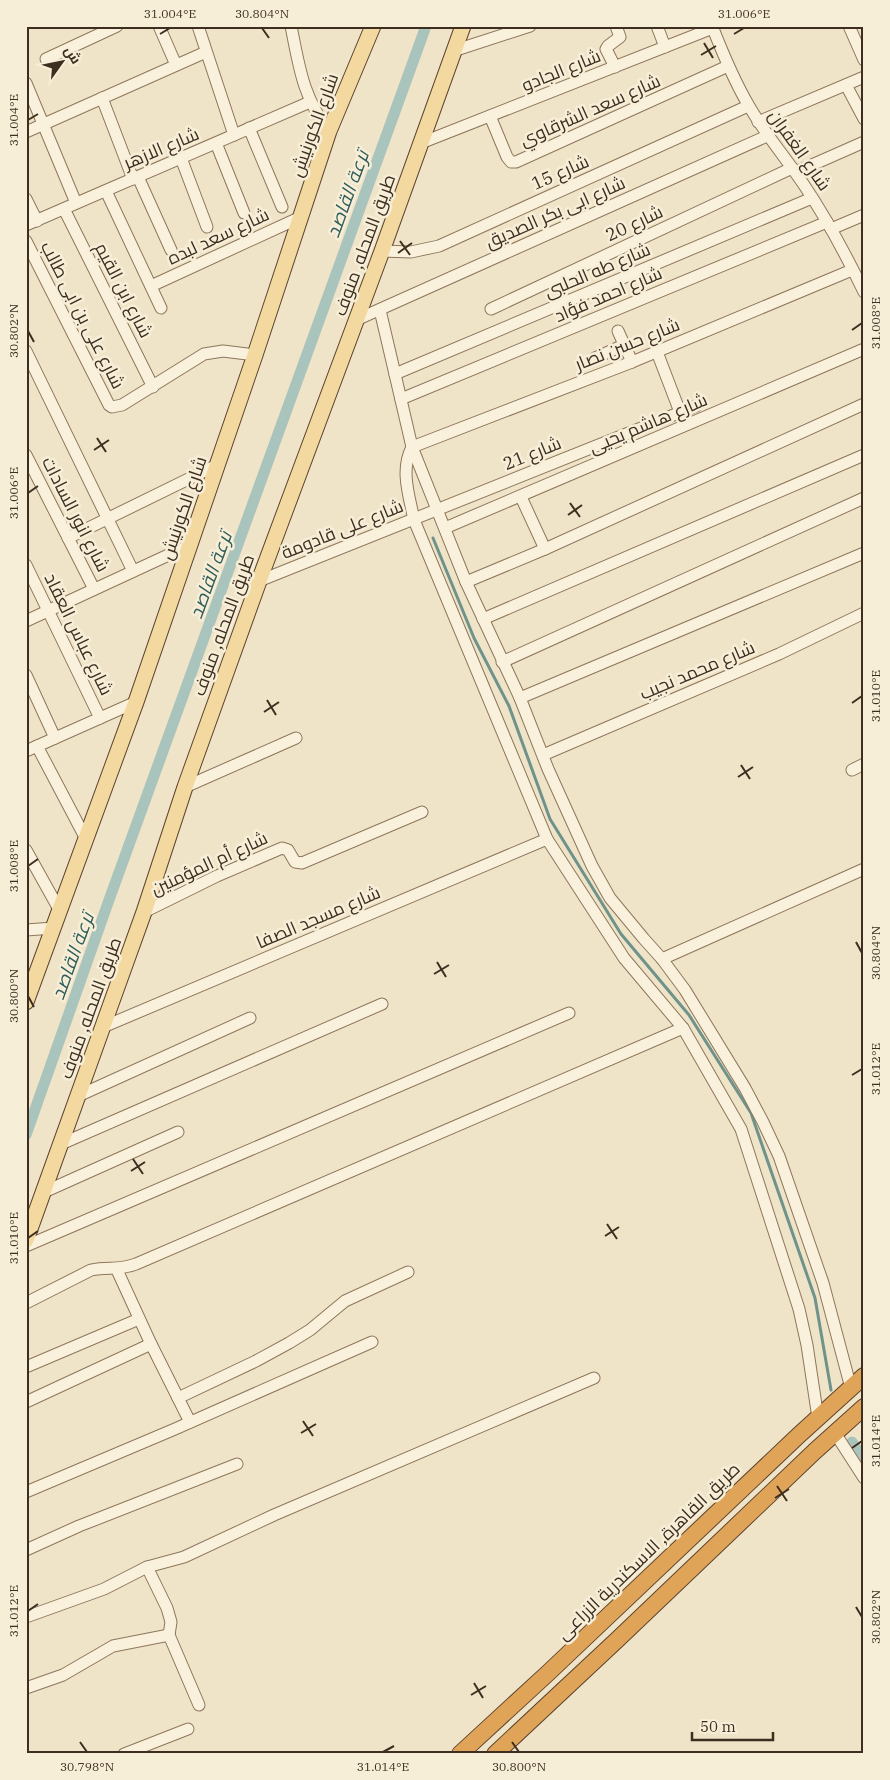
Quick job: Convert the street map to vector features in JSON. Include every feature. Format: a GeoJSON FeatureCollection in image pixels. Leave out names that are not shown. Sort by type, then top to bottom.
{"type":"FeatureCollection","features":[{"type":"Feature","properties":{"kind":"highway","name":"طريق القاهرة, الاسكندرية الزراعى"},"geometry":{"type":"LineString","coordinates":[[460,1754],[864,1376]]}},
{"type":"Feature","properties":{"kind":"highway"},"geometry":{"type":"LineString","coordinates":[[495,1754],[864,1407]]}},
{"type":"Feature","properties":{"kind":"main road","name":"شارع الكورنيش"},"geometry":{"type":"LineString","coordinates":[[26,1002],[136,702],[218,465],[329,131],[373,26]]}},
{"type":"Feature","properties":{"kind":"main road","name":"طريق المحله, منوف"},"geometry":{"type":"LineString","coordinates":[[26,1240],[144,912],[185,786],[258,581],[382,251],[463,26]]}},
{"type":"Feature","properties":{"kind":"street"},"geometry":{"type":"LineString","coordinates":[[46,59],[117,26]]}},
{"type":"Feature","properties":{"kind":"street"},"geometry":{"type":"LineString","coordinates":[[160,26],[176,66]]}},
{"type":"Feature","properties":{"kind":"street"},"geometry":{"type":"LineString","coordinates":[[198,26],[234,135]]}},
{"type":"Feature","properties":{"kind":"street"},"geometry":{"type":"LineString","coordinates":[[291,26],[303,83],[310,102],[329,131]]}},
{"type":"Feature","properties":{"kind":"street"},"geometry":{"type":"LineString","coordinates":[[453,52],[530,26]]}},
{"type":"Feature","properties":{"kind":"street"},"geometry":{"type":"LineString","coordinates":[[615,67],[606,49],[620,37],[616,26]]}},
{"type":"Feature","properties":{"kind":"street"},"geometry":{"type":"LineString","coordinates":[[657,26],[665,47]]}},
{"type":"Feature","properties":{"kind":"street"},"geometry":{"type":"LineString","coordinates":[[849,26],[864,60]]}},
{"type":"Feature","properties":{"kind":"street","name":"شارع الجادو"},"geometry":{"type":"LineString","coordinates":[[421,144],[713,27]]}},
{"type":"Feature","properties":{"kind":"street","name":"شارع الغفران"},"geometry":{"type":"LineString","coordinates":[[713,27],[728,66],[748,106],[794,170],[829,225],[864,292]]}},
{"type":"Feature","properties":{"kind":"street"},"geometry":{"type":"LineString","coordinates":[[26,132],[206,52]]}},
{"type":"Feature","properties":{"kind":"street","name":"شارع سعد الشرقاوي"},"geometry":{"type":"LineString","coordinates":[[490,116],[507,157],[511,162],[516,162],[728,66]]}},
{"type":"Feature","properties":{"kind":"street"},"geometry":{"type":"LineString","coordinates":[[758,122],[864,77]]}},
{"type":"Feature","properties":{"kind":"street"},"geometry":{"type":"LineString","coordinates":[[26,84],[76,204]]}},
{"type":"Feature","properties":{"kind":"street"},"geometry":{"type":"LineString","coordinates":[[846,85],[864,120]]}},
{"type":"Feature","properties":{"kind":"street"},"geometry":{"type":"LineString","coordinates":[[102,98],[135,178],[171,250]]}},
{"type":"Feature","properties":{"kind":"street","name":"شارع الازهر"},"geometry":{"type":"LineString","coordinates":[[32,223],[310,102]]}},
{"type":"Feature","properties":{"kind":"street","name":"شارع 15"},"geometry":{"type":"LineString","coordinates":[[382,251],[411,252],[439,246],[748,106]]}},
{"type":"Feature","properties":{"kind":"street"},"geometry":{"type":"LineString","coordinates":[[249,128],[282,207]]}},
{"type":"Feature","properties":{"kind":"street","name":"شارع ابى بكر الصديق"},"geometry":{"type":"LineString","coordinates":[[356,320],[768,136]]}},
{"type":"Feature","properties":{"kind":"street","name":"شارع 20"},"geometry":{"type":"LineString","coordinates":[[491,309],[794,170],[864,142]]}},
{"type":"Feature","properties":{"kind":"street"},"geometry":{"type":"LineString","coordinates":[[216,143],[244,213]]}},
{"type":"Feature","properties":{"kind":"street"},"geometry":{"type":"LineString","coordinates":[[181,158],[208,227]]}},
{"type":"Feature","properties":{"kind":"street"},"geometry":{"type":"LineString","coordinates":[[106,190],[161,308]]}},
{"type":"Feature","properties":{"kind":"street","name":"شارع طه الحلبى"},"geometry":{"type":"LineString","coordinates":[[395,374],[812,198]]}},
{"type":"Feature","properties":{"kind":"street"},"geometry":{"type":"LineString","coordinates":[[26,199],[32,223]]}},
{"type":"Feature","properties":{"kind":"street","name":"شارع ابن القيم"},"geometry":{"type":"LineString","coordinates":[[64,209],[153,387]]}},
{"type":"Feature","properties":{"kind":"street","name":"شارع احمد فؤاد"},"geometry":{"type":"LineString","coordinates":[[402,399],[829,225],[864,215]]}},
{"type":"Feature","properties":{"kind":"street","name":"شارع سعد لبده"},"geometry":{"type":"LineString","coordinates":[[151,286],[301,217]]}},
{"type":"Feature","properties":{"kind":"street","name":"شارع على بن ابى طالب"},"geometry":{"type":"LineString","coordinates":[[26,241],[109,405],[119,407],[153,387]]}},
{"type":"Feature","properties":{"kind":"street","name":"شارع حسن نصار"},"geometry":{"type":"LineString","coordinates":[[412,447],[657,352],[852,270]]}},
{"type":"Feature","properties":{"kind":"street"},"geometry":{"type":"LineString","coordinates":[[380,310],[412,447],[466,582],[520,698],[592,866],[610,898],[662,959],[706,1023],[763,1122],[779,1156],[823,1283],[851,1388]]}},
{"type":"Feature","properties":{"kind":"street"},"geometry":{"type":"LineString","coordinates":[[618,331],[632,362]]}},
{"type":"Feature","properties":{"kind":"street"},"geometry":{"type":"LineString","coordinates":[[595,358],[624,345]]}},
{"type":"Feature","properties":{"kind":"street","name":"شارع هاشم يحيى"},"geometry":{"type":"LineString","coordinates":[[445,528],[864,349]]}},
{"type":"Feature","properties":{"kind":"street"},"geometry":{"type":"LineString","coordinates":[[26,350],[133,571]]}},
{"type":"Feature","properties":{"kind":"street"},"geometry":{"type":"LineString","coordinates":[[153,387],[204,354],[223,351],[255,355]]}},
{"type":"Feature","properties":{"kind":"street"},"geometry":{"type":"LineString","coordinates":[[657,352],[680,412]]}},
{"type":"Feature","properties":{"kind":"street"},"geometry":{"type":"LineString","coordinates":[[466,582],[545,549],[864,404]]}},
{"type":"Feature","properties":{"kind":"street","name":"شارع 21"},"geometry":{"type":"LineString","coordinates":[[438,509],[696,406]]}},
{"type":"Feature","properties":{"kind":"street"},"geometry":{"type":"LineString","coordinates":[[412,447],[405,470],[414,520],[547,839],[624,958],[683,1028],[741,1129],[798,1309],[807,1345],[818,1418]]}},
{"type":"Feature","properties":{"kind":"street","name":"شارع انور السادات"},"geometry":{"type":"LineString","coordinates":[[26,455],[94,589]]}},
{"type":"Feature","properties":{"kind":"street"},"geometry":{"type":"LineString","coordinates":[[483,619],[864,456]]}},
{"type":"Feature","properties":{"kind":"street"},"geometry":{"type":"LineString","coordinates":[[68,538],[218,465]]}},
{"type":"Feature","properties":{"kind":"street"},"geometry":{"type":"LineString","coordinates":[[520,497],[545,549]]}},
{"type":"Feature","properties":{"kind":"street"},"geometry":{"type":"LineString","coordinates":[[502,662],[864,498]]}},
{"type":"Feature","properties":{"kind":"street","name":"شارع على قادومة"},"geometry":{"type":"LineString","coordinates":[[258,581],[438,509]]}},
{"type":"Feature","properties":{"kind":"street"},"geometry":{"type":"LineString","coordinates":[[26,622],[190,545]]}},
{"type":"Feature","properties":{"kind":"street"},"geometry":{"type":"LineString","coordinates":[[520,698],[864,553]]}},
{"type":"Feature","properties":{"kind":"street","name":"شارع عباس العقاد"},"geometry":{"type":"LineString","coordinates":[[26,565],[100,718]]}},
{"type":"Feature","properties":{"kind":"street","name":"شارع محمد نجيب"},"geometry":{"type":"LineString","coordinates":[[543,755],[779,654],[864,613]]}},
{"type":"Feature","properties":{"kind":"street"},"geometry":{"type":"LineString","coordinates":[[26,675],[55,738]]}},
{"type":"Feature","properties":{"kind":"street"},"geometry":{"type":"LineString","coordinates":[[86,839],[32,749],[136,702]]}},
{"type":"Feature","properties":{"kind":"street"},"geometry":{"type":"LineString","coordinates":[[185,786],[296,738]]}},
{"type":"Feature","properties":{"kind":"street"},"geometry":{"type":"LineString","coordinates":[[852,770],[864,764]]}},
{"type":"Feature","properties":{"kind":"street","name":"شارع أم المؤمنين"},"geometry":{"type":"LineString","coordinates":[[144,912],[217,876],[282,848],[288,850],[296,862],[302,863],[422,812]]}},
{"type":"Feature","properties":{"kind":"street","name":"شارع مسجد الصفا"},"geometry":{"type":"LineString","coordinates":[[103,1027],[547,839]]}},
{"type":"Feature","properties":{"kind":"street"},"geometry":{"type":"LineString","coordinates":[[26,850],[60,911]]}},
{"type":"Feature","properties":{"kind":"street"},"geometry":{"type":"LineString","coordinates":[[662,959],[864,869]]}},
{"type":"Feature","properties":{"kind":"street"},"geometry":{"type":"LineString","coordinates":[[26,930],[54,928]]}},
{"type":"Feature","properties":{"kind":"street"},"geometry":{"type":"LineString","coordinates":[[61,1144],[382,1004]]}},
{"type":"Feature","properties":{"kind":"street"},"geometry":{"type":"LineString","coordinates":[[26,1246],[569,1013]]}},
{"type":"Feature","properties":{"kind":"street"},"geometry":{"type":"LineString","coordinates":[[78,1096],[250,1018]]}},
{"type":"Feature","properties":{"kind":"street"},"geometry":{"type":"LineString","coordinates":[[26,1303],[91,1270],[103,1268],[117,1270],[136,1264],[683,1028]]}},
{"type":"Feature","properties":{"kind":"street"},"geometry":{"type":"LineString","coordinates":[[44,1192],[178,1132]]}},
{"type":"Feature","properties":{"kind":"street"},"geometry":{"type":"LineString","coordinates":[[117,1270],[190,1422]]}},
{"type":"Feature","properties":{"kind":"street"},"geometry":{"type":"LineString","coordinates":[[178,1398],[289,1343],[310,1330],[345,1301],[408,1272]]}},
{"type":"Feature","properties":{"kind":"street"},"geometry":{"type":"LineString","coordinates":[[26,1367],[139,1319]]}},
{"type":"Feature","properties":{"kind":"street"},"geometry":{"type":"LineString","coordinates":[[26,1492],[372,1342]]}},
{"type":"Feature","properties":{"kind":"street"},"geometry":{"type":"LineString","coordinates":[[26,1402],[151,1344]]}},
{"type":"Feature","properties":{"kind":"street"},"geometry":{"type":"LineString","coordinates":[[26,1617],[104,1588],[147,1567],[184,1557],[274,1515],[594,1378]]}},
{"type":"Feature","properties":{"kind":"street"},"geometry":{"type":"LineString","coordinates":[[835,1433],[864,1478]]}},
{"type":"Feature","properties":{"kind":"street"},"geometry":{"type":"LineString","coordinates":[[26,1550],[78,1526],[237,1464]]}},
{"type":"Feature","properties":{"kind":"street"},"geometry":{"type":"LineString","coordinates":[[147,1567],[166,1608],[170,1622],[169,1635],[198,1705]]}},
{"type":"Feature","properties":{"kind":"street"},"geometry":{"type":"LineString","coordinates":[[26,1688],[63,1675],[113,1646],[169,1635]]}},
{"type":"Feature","properties":{"kind":"street"},"geometry":{"type":"LineString","coordinates":[[124,1754],[188,1729]]}},
{"type":"Feature","properties":{"kind":"waterway","name":"ترعة القاصد"},"geometry":{"type":"LineString","coordinates":[[26,1135],[109,900],[426,26]]}},
{"type":"Feature","properties":{"kind":"waterway"},"geometry":{"type":"LineString","coordinates":[[433,538],[474,638],[509,706],[550,819],[621,934],[689,1015],[751,1113],[815,1298],[831,1390]]}},
{"type":"Feature","properties":{"kind":"waterway"},"geometry":{"type":"LineString","coordinates":[[852,1442],[864,1461]]}}]}
